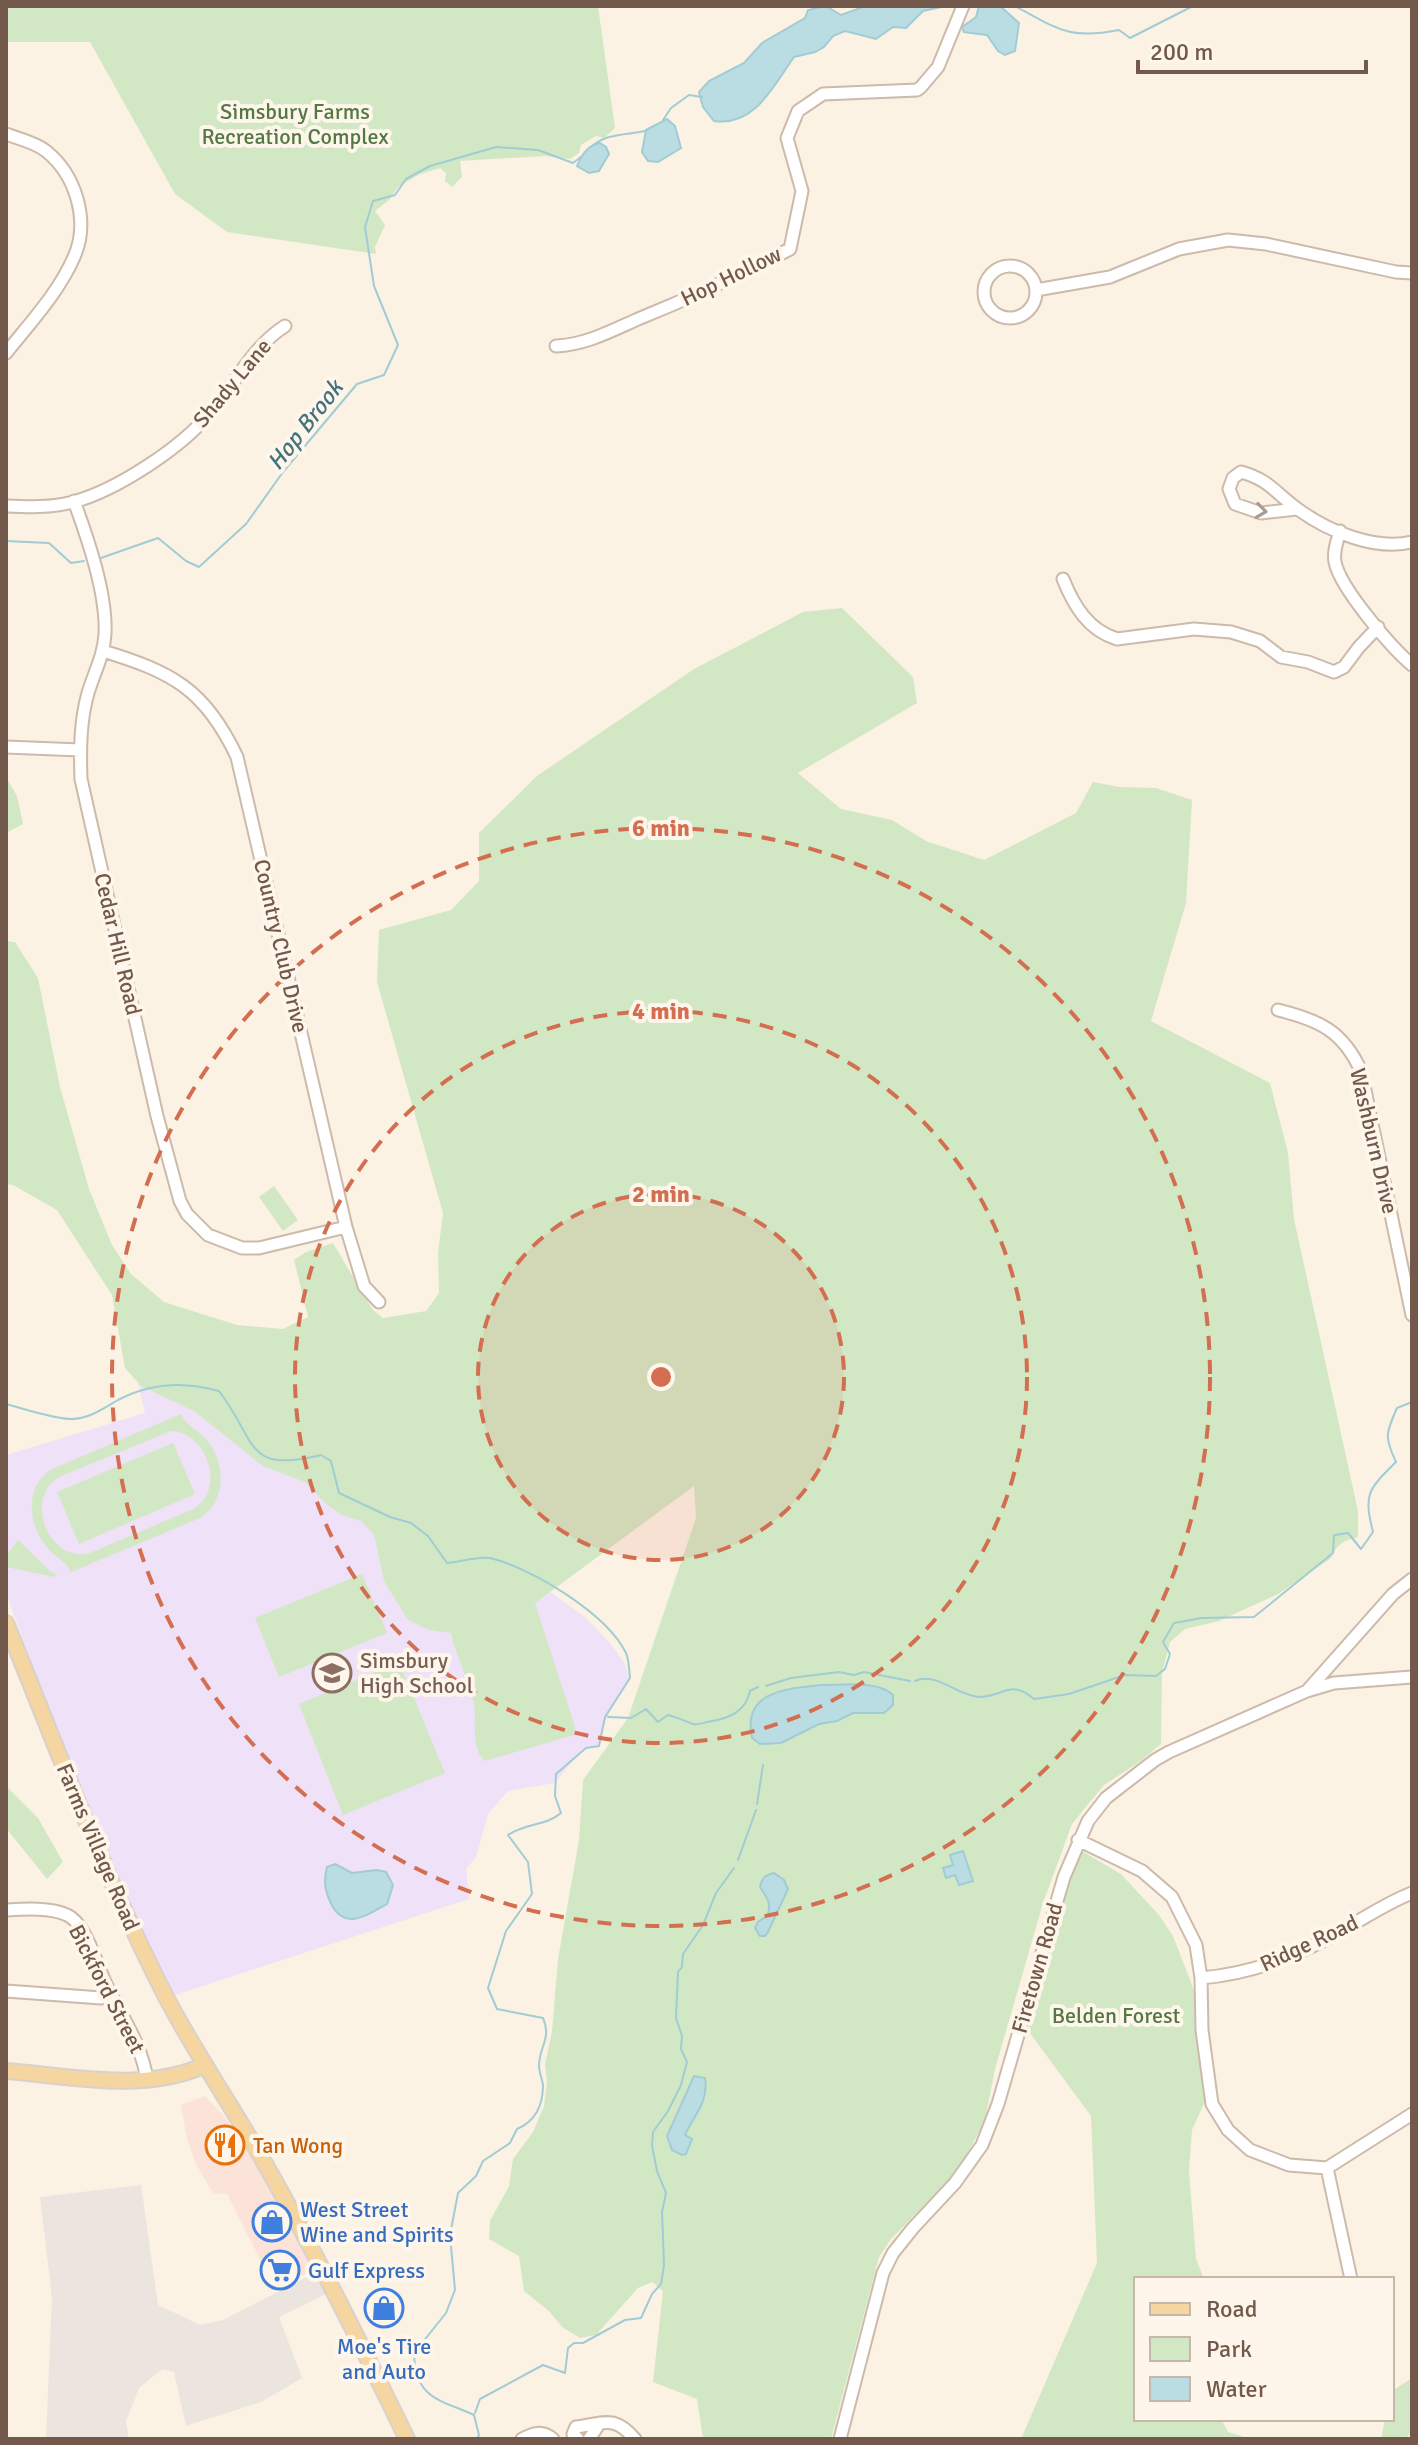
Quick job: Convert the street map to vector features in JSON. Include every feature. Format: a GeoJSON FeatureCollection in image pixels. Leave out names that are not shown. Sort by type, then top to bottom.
{"type":"FeatureCollection","features":[{"type":"Feature","properties":{"kind":"main road","name":"Farms Village Road"},"geometry":{"type":"LineString","coordinates":[[6,1623],[139,1943],[183,2028],[268,2169],[339,2297],[407,2439]]}},
{"type":"Feature","properties":{"kind":"main road"},"geometry":{"type":"LineString","coordinates":[[6,2071],[147,2080],[190,2072],[205,2065]]}},
{"type":"Feature","properties":{"kind":"street","name":"Hop Hollow"},"geometry":{"type":"LineString","coordinates":[[556,346],[575,345],[607,333],[722,284],[790,249],[802,191],[787,138],[798,111],[823,94],[917,90],[938,67],[963,6]]}},
{"type":"Feature","properties":{"kind":"street"},"geometry":{"type":"LineString","coordinates":[[6,134],[48,152],[72,183],[78,199],[81,234],[74,257],[61,280],[6,353]]}},
{"type":"Feature","properties":{"kind":"street"},"geometry":{"type":"LineString","coordinates":[[1036,290],[1110,277],[1179,249],[1228,240],[1266,244],[1412,273]]}},
{"type":"Feature","properties":{"kind":"street"},"geometry":{"type":"LineString","coordinates":[[1006,266],[1015,266],[1029,274],[1036,290],[1032,306],[1020,316],[1012,318],[992,311],[984,289],[991,274],[1006,266]]}},
{"type":"Feature","properties":{"kind":"street","name":"Shady Lane"},"geometry":{"type":"LineString","coordinates":[[6,506],[38,508],[74,501],[140,469],[176,446],[209,415],[269,336],[285,326]]}},
{"type":"Feature","properties":{"kind":"street"},"geometry":{"type":"LineString","coordinates":[[1297,509],[1272,513],[1244,509],[1235,504],[1230,496],[1233,478],[1241,472],[1262,478],[1297,509],[1322,525],[1379,544],[1412,542]]}},
{"type":"Feature","properties":{"kind":"street","name":"Cedar Hill Road"},"geometry":{"type":"LineString","coordinates":[[74,501],[105,618],[103,651],[88,693],[80,750],[81,779],[157,1116],[180,1201],[187,1214],[208,1235],[242,1248],[259,1248],[346,1227]]}},
{"type":"Feature","properties":{"kind":"street"},"geometry":{"type":"LineString","coordinates":[[1340,531],[1335,554],[1339,573],[1347,588],[1412,665]]}},
{"type":"Feature","properties":{"kind":"street"},"geometry":{"type":"LineString","coordinates":[[1063,579],[1079,612],[1093,626],[1117,639],[1194,629],[1231,632],[1260,641],[1281,657],[1312,663],[1331,672],[1344,667],[1378,627]]}},
{"type":"Feature","properties":{"kind":"street","name":"Country Club Drive"},"geometry":{"type":"LineString","coordinates":[[103,651],[176,679],[216,719],[237,757],[346,1227],[364,1286],[379,1302]]}},
{"type":"Feature","properties":{"kind":"street"},"geometry":{"type":"LineString","coordinates":[[6,747],[80,750]]}},
{"type":"Feature","properties":{"kind":"street","name":"Washburn Drive"},"geometry":{"type":"LineString","coordinates":[[1278,1010],[1305,1017],[1337,1034],[1361,1071],[1412,1315]]}},
{"type":"Feature","properties":{"kind":"street"},"geometry":{"type":"LineString","coordinates":[[1307,1691],[1393,1594],[1412,1579]]}},
{"type":"Feature","properties":{"kind":"street","name":"Firetown Road"},"geometry":{"type":"LineString","coordinates":[[840,2439],[883,2273],[893,2253],[913,2228],[971,2164],[992,2123],[1047,1930],[1078,1840],[1088,1821],[1106,1798],[1155,1760],[1307,1691],[1334,1683],[1412,1677]]}},
{"type":"Feature","properties":{"kind":"street"},"geometry":{"type":"LineString","coordinates":[[1078,1840],[1142,1871],[1172,1897],[1196,1945],[1201,1978],[1202,2030],[1212,2104],[1228,2130],[1250,2150],[1289,2165],[1327,2168],[1412,2114]]}},
{"type":"Feature","properties":{"kind":"street","name":"Ridge Road"},"geometry":{"type":"LineString","coordinates":[[1201,1978],[1242,1974],[1291,1956],[1339,1933],[1388,1902],[1412,1893]]}},
{"type":"Feature","properties":{"kind":"street","name":"Bickford Street"},"geometry":{"type":"LineString","coordinates":[[6,1910],[69,1915],[87,1938],[134,2037],[147,2080]]}},
{"type":"Feature","properties":{"kind":"street"},"geometry":{"type":"LineString","coordinates":[[6,1991],[101,1998],[111,1994]]}},
{"type":"Feature","properties":{"kind":"street"},"geometry":{"type":"LineString","coordinates":[[1327,2168],[1351,2277]]}},
{"type":"Feature","properties":{"kind":"street"},"geometry":{"type":"LineString","coordinates":[[578,2439],[573,2434],[576,2427],[610,2421],[621,2424],[635,2439]]}},
{"type":"Feature","properties":{"kind":"street"},"geometry":{"type":"LineString","coordinates":[[589,2439],[600,2423]]}},
{"type":"Feature","properties":{"kind":"street"},"geometry":{"type":"LineString","coordinates":[[522,2439],[533,2433],[553,2439]]}},
{"type":"Feature","properties":{"kind":"shaded area","name":"Simsbury High School"},"geometry":{"type":"Polygon","coordinates":[[[135,1370],[538,1583],[586,1618],[610,1643],[625,1664],[629,1679],[609,1711],[598,1745],[582,1749],[555,1783],[508,1791],[488,1814],[476,1857],[466,1869],[469,1899],[172,1996],[164,1984],[47,1706],[6,1593],[6,1455],[145,1413],[135,1370]]]}},
{"type":"Feature","properties":{"kind":"shaded area"},"geometry":{"type":"Polygon","coordinates":[[[205,2096],[228,2121],[314,2270],[271,2291],[258,2255],[227,2194],[213,2193],[196,2164],[187,2139],[181,2105],[205,2096]]]}},
{"type":"Feature","properties":{"kind":"shaded area"},"geometry":{"type":"Polygon","coordinates":[[[141,2185],[158,2305],[200,2325],[223,2320],[315,2273],[326,2294],[279,2317],[302,2378],[261,2402],[186,2426],[174,2372],[162,2369],[139,2388],[126,2421],[129,2439],[46,2439],[52,2297],[40,2197],[141,2185]]]}},
{"type":"Feature","properties":{"kind":"green space","name":"Simsbury Farms Recreation Complex"},"geometry":{"type":"Polygon","coordinates":[[[6,6],[598,6],[615,128],[604,138],[596,136],[581,145],[579,153],[570,159],[545,156],[460,161],[462,177],[452,187],[445,181],[446,173],[440,168],[418,175],[398,187],[390,199],[375,211],[385,225],[375,247],[376,254],[227,232],[175,194],[90,42],[6,42],[6,6]]]}},
{"type":"Feature","properties":{"kind":"green space"},"geometry":{"type":"Polygon","coordinates":[[[842,608],[913,677],[917,703],[798,773],[841,809],[892,820],[926,841],[984,860],[1076,813],[1093,782],[1119,787],[1156,788],[1192,800],[1186,903],[1151,1021],[1270,1083],[1288,1153],[1294,1219],[1358,1511],[1358,1537],[1345,1541],[1330,1559],[1278,1594],[1219,1621],[1185,1629],[1170,1642],[1162,1673],[1161,1744],[1104,1785],[1072,1824],[1043,1903],[995,2069],[985,2120],[964,2161],[951,2178],[891,2239],[879,2257],[831,2439],[703,2439],[697,2399],[653,2382],[663,2291],[652,2282],[638,2288],[596,2335],[580,2338],[562,2327],[549,2311],[524,2291],[519,2256],[489,2239],[490,2221],[509,2186],[513,2159],[533,2132],[544,2106],[547,2082],[545,2064],[552,2032],[558,1959],[579,1840],[583,1780],[628,1718],[696,1518],[694,1486],[535,1603],[575,1727],[574,1735],[485,1761],[476,1745],[474,1704],[451,1633],[429,1630],[408,1620],[384,1581],[374,1534],[361,1521],[342,1515],[326,1504],[305,1482],[263,1466],[194,1411],[141,1386],[125,1368],[112,1295],[57,1210],[6,1184],[6,941],[15,942],[38,978],[60,1087],[89,1189],[112,1245],[131,1274],[164,1302],[237,1325],[283,1329],[308,1317],[294,1260],[306,1252],[333,1243],[372,1309],[383,1318],[426,1311],[439,1293],[438,1253],[443,1213],[377,982],[379,930],[451,910],[479,881],[479,833],[537,776],[694,669],[803,612],[842,608]]]}},
{"type":"Feature","properties":{"kind":"green space"},"geometry":{"type":"Polygon","coordinates":[[[6,777],[17,796],[23,824],[6,833],[6,777]]]}},
{"type":"Feature","properties":{"kind":"green space"},"geometry":{"type":"Polygon","coordinates":[[[274,1186],[298,1220],[283,1231],[259,1197],[274,1186]]]}},
{"type":"Feature","properties":{"kind":"green space"},"geometry":{"type":"Polygon","coordinates":[[[181,1414],[213,1450],[218,1460],[221,1482],[215,1502],[200,1518],[71,1572],[46,1546],[32,1516],[33,1494],[43,1476],[52,1469],[181,1414]],[[171,1431],[59,1477],[48,1487],[43,1499],[42,1513],[53,1539],[63,1549],[75,1554],[90,1553],[193,1509],[209,1489],[210,1476],[203,1451],[184,1434],[171,1431]]]}},
{"type":"Feature","properties":{"kind":"green space"},"geometry":{"type":"Polygon","coordinates":[[[173,1443],[195,1494],[79,1544],[57,1492],[173,1443]]]}},
{"type":"Feature","properties":{"kind":"green space"},"geometry":{"type":"Polygon","coordinates":[[[18,1540],[51,1572],[57,1574],[55,1577],[6,1567],[6,1556],[18,1540]]]}},
{"type":"Feature","properties":{"kind":"green space"},"geometry":{"type":"Polygon","coordinates":[[[362,1574],[387,1633],[279,1677],[255,1618],[362,1574]]]}},
{"type":"Feature","properties":{"kind":"green space"},"geometry":{"type":"Polygon","coordinates":[[[399,1662],[445,1773],[343,1815],[299,1704],[399,1662]]]}},
{"type":"Feature","properties":{"kind":"green space"},"geometry":{"type":"Polygon","coordinates":[[[6,1786],[38,1818],[63,1862],[47,1879],[6,1828],[6,1786]]]}},
{"type":"Feature","properties":{"kind":"green space","name":"Belden Forest"},"geometry":{"type":"Polygon","coordinates":[[[1080,1850],[1121,1874],[1159,1915],[1173,1936],[1198,2006],[1206,2099],[1192,2130],[1189,2171],[1196,2259],[1203,2277],[1134,2277],[1134,2421],[1222,2421],[1228,2432],[1251,2439],[1021,2439],[1097,2263],[1091,2116],[1024,2025],[1080,1850]]]}},
{"type":"Feature","properties":{"kind":"green space"},"geometry":{"type":"Polygon","coordinates":[[[1412,2378],[1412,2433],[1404,2439],[1381,2439],[1385,2421],[1394,2421],[1394,2390],[1412,2378]]]}},
{"type":"Feature","properties":{"kind":"water"},"geometry":{"type":"Polygon","coordinates":[[[826,6],[841,15],[866,6],[946,6],[923,11],[906,28],[893,27],[876,39],[845,31],[833,36],[815,52],[794,57],[771,91],[752,111],[728,121],[714,121],[703,107],[699,92],[709,81],[744,63],[762,43],[805,18],[808,10],[826,6]]]}},
{"type":"Feature","properties":{"kind":"water"},"geometry":{"type":"Polygon","coordinates":[[[979,6],[1000,6],[1019,23],[1015,51],[1005,55],[998,51],[987,35],[964,32],[962,27],[976,17],[979,6]]]}},
{"type":"Feature","properties":{"kind":"water"},"geometry":{"type":"Polygon","coordinates":[[[667,119],[675,126],[681,148],[658,162],[648,161],[642,152],[646,130],[667,119]]]}},
{"type":"Feature","properties":{"kind":"water"},"geometry":{"type":"Polygon","coordinates":[[[600,143],[609,154],[599,171],[589,173],[577,166],[592,146],[600,143]]]}},
{"type":"Feature","properties":{"kind":"water"},"geometry":{"type":"Polygon","coordinates":[[[822,1685],[878,1687],[893,1695],[893,1705],[884,1713],[853,1713],[837,1721],[819,1724],[781,1743],[760,1744],[752,1738],[751,1722],[754,1710],[761,1701],[782,1691],[822,1685]]]}},
{"type":"Feature","properties":{"kind":"water"},"geometry":{"type":"Polygon","coordinates":[[[963,1851],[973,1881],[959,1885],[955,1875],[946,1878],[943,1868],[953,1865],[950,1855],[963,1851]]]}},
{"type":"Feature","properties":{"kind":"water"},"geometry":{"type":"Polygon","coordinates":[[[335,1864],[352,1873],[386,1872],[393,1885],[387,1904],[362,1917],[347,1919],[340,1916],[325,1887],[327,1867],[335,1864]]]}},
{"type":"Feature","properties":{"kind":"water"},"geometry":{"type":"Polygon","coordinates":[[[774,1873],[784,1880],[788,1889],[768,1932],[760,1936],[755,1928],[768,1915],[769,1906],[760,1887],[764,1877],[774,1873]]]}},
{"type":"Feature","properties":{"kind":"water"},"geometry":{"type":"Polygon","coordinates":[[[694,2076],[705,2078],[705,2094],[685,2135],[692,2139],[686,2154],[682,2155],[672,2150],[667,2136],[694,2076]]]}},
{"type":"Feature","properties":{"kind":"waterway","name":"Hop Brook"},"geometry":{"type":"LineString","coordinates":[[1015,6],[1064,30],[1088,34],[1119,30],[1130,38],[1193,6]]}},
{"type":"Feature","properties":{"kind":"waterway","name":"Hop Brook"},"geometry":{"type":"LineString","coordinates":[[663,120],[671,108],[689,95],[702,97]]}},
{"type":"Feature","properties":{"kind":"waterway","name":"Hop Brook"},"geometry":{"type":"LineString","coordinates":[[591,147],[610,137],[645,131]]}},
{"type":"Feature","properties":{"kind":"waterway","name":"Hop Brook"},"geometry":{"type":"LineString","coordinates":[[98,559],[158,538],[186,561],[199,567],[246,524],[283,472],[357,384],[384,375],[398,345],[374,286],[365,227],[373,201],[395,195],[406,179],[430,166],[496,147],[538,150],[573,163],[581,157]]}},
{"type":"Feature","properties":{"kind":"waterway","name":"Hop Brook"},"geometry":{"type":"LineString","coordinates":[[6,541],[49,543],[71,563],[84,561]]}},
{"type":"Feature","properties":{"kind":"waterway","name":"Hop Brook"},"geometry":{"type":"LineString","coordinates":[[6,1404],[48,1416],[78,1419],[130,1394],[155,1387],[180,1385],[219,1391],[248,1439],[265,1457],[296,1460],[321,1455],[331,1461],[339,1493],[390,1517],[411,1523],[428,1536],[447,1563],[490,1558],[546,1582],[603,1623],[626,1653],[630,1678],[605,1717],[599,1746],[586,1748],[556,1774],[555,1796],[561,1813],[508,1835],[528,1862],[532,1894],[506,1931],[488,1988],[497,2009],[543,2018],[546,2037],[539,2066],[542,2099],[534,2117],[517,2129],[510,2143],[483,2161],[476,2176],[458,2193],[450,2235],[455,2290],[446,2313],[414,2353],[415,2368],[424,2389],[474,2415],[479,2435],[477,2439]]}},
{"type":"Feature","properties":{"kind":"waterway"},"geometry":{"type":"LineString","coordinates":[[915,1681],[931,1679],[981,1697],[1013,1689],[1034,1699],[1069,1694],[1125,1675],[1156,1676],[1165,1669],[1170,1654],[1163,1642],[1174,1623],[1202,1618],[1254,1617],[1333,1553],[1334,1535],[1348,1533],[1361,1549],[1373,1532],[1369,1508],[1371,1492],[1396,1462],[1388,1441],[1391,1423],[1397,1408],[1412,1402]]}},
{"type":"Feature","properties":{"kind":"waterway"},"geometry":{"type":"LineString","coordinates":[[766,1686],[791,1678],[839,1672],[854,1675],[864,1672],[910,1681]]}},
{"type":"Feature","properties":{"kind":"waterway"},"geometry":{"type":"LineString","coordinates":[[608,1717],[631,1718],[646,1709],[658,1722],[668,1715],[700,1724],[736,1712],[745,1704],[750,1691],[758,1687]]}},
{"type":"Feature","properties":{"kind":"waterway"},"geometry":{"type":"LineString","coordinates":[[757,1804],[763,1765]]}},
{"type":"Feature","properties":{"kind":"waterway"},"geometry":{"type":"LineString","coordinates":[[738,1860],[756,1810]]}},
{"type":"Feature","properties":{"kind":"waterway"},"geometry":{"type":"LineString","coordinates":[[475,2413],[480,2399],[543,2365],[565,2373],[568,2348],[625,2320],[641,2318],[652,2294],[661,2284],[664,2265],[662,2212],[666,2193],[652,2146],[653,2132],[681,2085],[687,2062],[681,2049],[682,2036],[676,2018],[678,1972],[682,1967],[683,1954],[703,1925],[716,1893],[734,1868]]}},
{"type":"Feature","properties":{"kind":"place","name":"Simsbury High School"},"geometry":{"type":"Point","coordinates":[332,1673]}},
{"type":"Feature","properties":{"kind":"place","name":"Tan Wong"},"geometry":{"type":"Point","coordinates":[225,2145]}},
{"type":"Feature","properties":{"kind":"place","name":"West Street Wine and Spirits"},"geometry":{"type":"Point","coordinates":[272,2222]}},
{"type":"Feature","properties":{"kind":"place","name":"Gulf Express"},"geometry":{"type":"Point","coordinates":[280,2270]}},
{"type":"Feature","properties":{"kind":"place","name":"Moe's Tire and Auto"},"geometry":{"type":"Point","coordinates":[384,2308]}}]}
